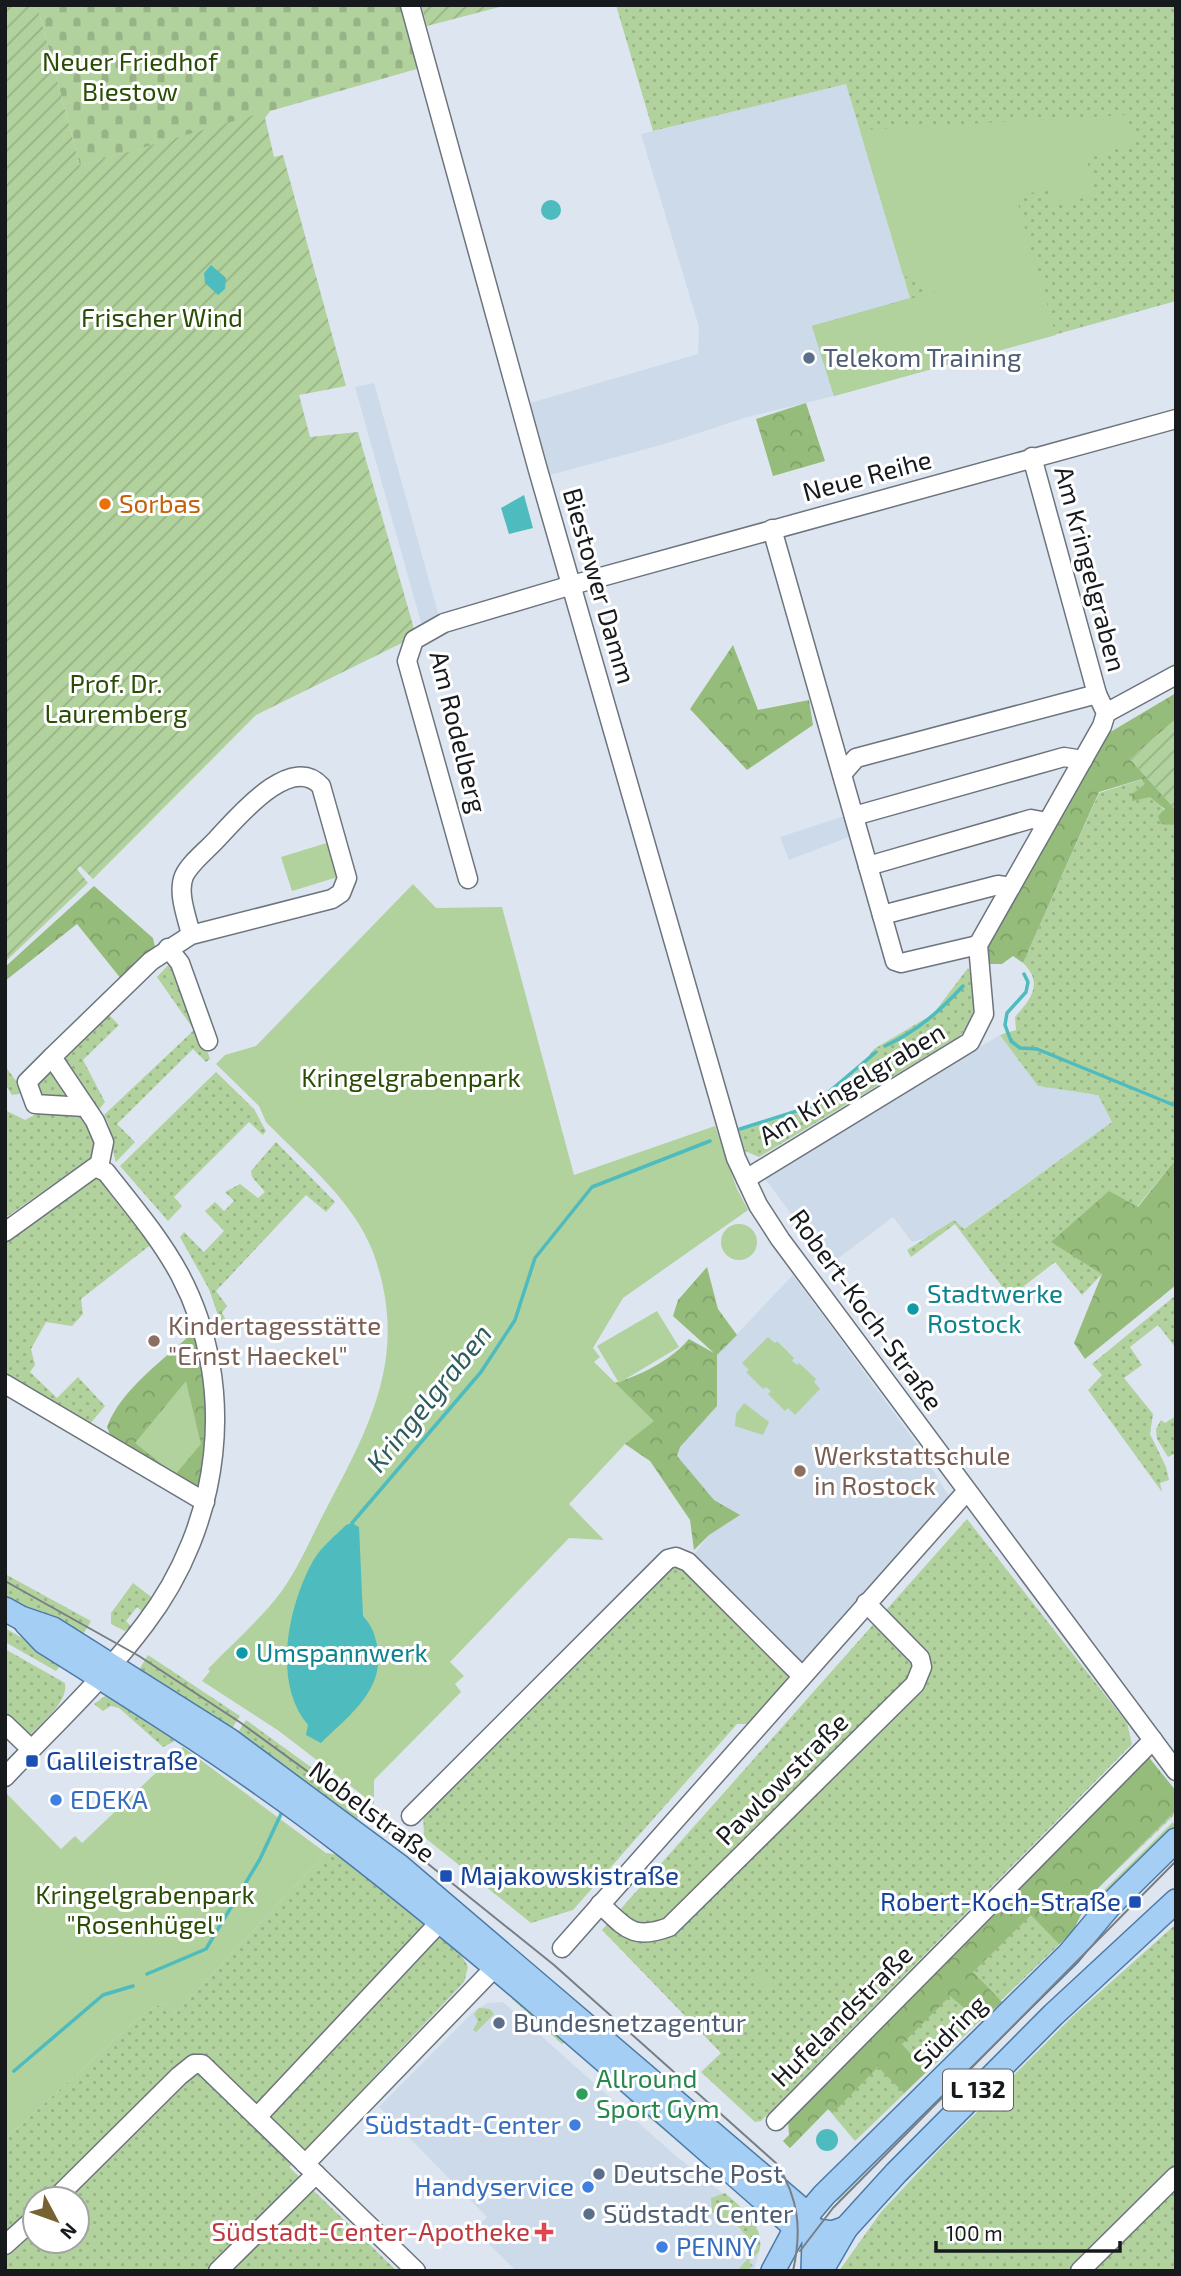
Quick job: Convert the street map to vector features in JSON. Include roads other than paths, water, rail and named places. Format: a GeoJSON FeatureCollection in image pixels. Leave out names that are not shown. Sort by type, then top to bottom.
{"type":"FeatureCollection","features":[{"type":"Feature","properties":{"kind":"main road","name":"Nobelstraße"},"geometry":{"type":"LineString","coordinates":[[13,1614],[44,1642],[105,1670],[229,1740],[353,1830],[500,1962],[805,2225]]}},
{"type":"Feature","properties":{"kind":"main road","name":"Nobelstraße"},"geometry":{"type":"LineString","coordinates":[[105,1670],[334,1837],[439,1923],[500,1962]]}},
{"type":"Feature","properties":{"kind":"main road","name":"Südring"},"geometry":{"type":"LineString","coordinates":[[773,2271],[805,2225],[1069,1954],[1110,1905],[1176,1840]]}},
{"type":"Feature","properties":{"kind":"main road","name":"L 132"},"geometry":{"type":"LineString","coordinates":[[821,2271],[846,2228],[896,2173],[1044,2023],[1176,1901]]}},
{"type":"Feature","properties":{"kind":"main road"},"geometry":{"type":"LineString","coordinates":[[813,2271],[805,2225],[832,2233],[846,2228]]}},
{"type":"Feature","properties":{"kind":"street","name":"Biestower Damm"},"geometry":{"type":"LineString","coordinates":[[410,5],[722,1111],[746,1179]]}},
{"type":"Feature","properties":{"kind":"street","name":"Neue Reihe"},"geometry":{"type":"LineString","coordinates":[[572,585],[1176,419]]}},
{"type":"Feature","properties":{"kind":"street","name":"Am Kringelgraben"},"geometry":{"type":"LineString","coordinates":[[746,1179],[959,1052],[970,1042],[984,1014],[978,945],[1102,726],[1106,713],[1097,694],[1032,457]]}},
{"type":"Feature","properties":{"kind":"street"},"geometry":{"type":"LineString","coordinates":[[772,529],[895,961],[901,963],[978,945]]}},
{"type":"Feature","properties":{"kind":"street","name":"Am Rodelberg"},"geometry":{"type":"LineString","coordinates":[[468,879],[407,661],[410,646],[421,635],[444,623],[572,585]]}},
{"type":"Feature","properties":{"kind":"street","name":"Am Kringelgraben"},"geometry":{"type":"LineString","coordinates":[[1106,713],[1176,675]]}},
{"type":"Feature","properties":{"kind":"street","name":"Am Kringelgraben"},"geometry":{"type":"LineString","coordinates":[[842,774],[856,758],[1097,694]]}},
{"type":"Feature","properties":{"kind":"street"},"geometry":{"type":"LineString","coordinates":[[854,817],[1064,757],[1083,760]]}},
{"type":"Feature","properties":{"kind":"street"},"geometry":{"type":"LineString","coordinates":[[85,1107],[43,1107],[36,1104],[27,1082],[167,948],[191,935],[332,899],[341,893],[347,877],[321,786],[315,779],[306,775],[289,779],[263,792],[186,873],[181,891],[191,935]]}},
{"type":"Feature","properties":{"kind":"street"},"geometry":{"type":"LineString","coordinates":[[868,866],[1031,819],[1047,822]]}},
{"type":"Feature","properties":{"kind":"street"},"geometry":{"type":"LineString","coordinates":[[882,915],[998,885],[1011,887]]}},
{"type":"Feature","properties":{"kind":"street"},"geometry":{"type":"LineString","coordinates":[[167,948],[180,963],[208,1041]]}},
{"type":"Feature","properties":{"kind":"street"},"geometry":{"type":"LineString","coordinates":[[5,1231],[99,1167],[104,1142],[52,1057]]}},
{"type":"Feature","properties":{"kind":"street"},"geometry":{"type":"LineString","coordinates":[[5,1777],[105,1670],[146,1623],[161,1600],[183,1563],[205,1502],[216,1449],[214,1385],[198,1318],[164,1247],[99,1167]]}},
{"type":"Feature","properties":{"kind":"street","name":"Robert-Koch-Straße"},"geometry":{"type":"LineString","coordinates":[[746,1179],[780,1239],[1176,1771]]}},
{"type":"Feature","properties":{"kind":"street"},"geometry":{"type":"LineString","coordinates":[[5,1384],[205,1502]]}},
{"type":"Feature","properties":{"kind":"street","name":"Pawlowstraße"},"geometry":{"type":"LineString","coordinates":[[562,1948],[967,1491]]}},
{"type":"Feature","properties":{"kind":"street","name":"Nobelstraße"},"geometry":{"type":"LineString","coordinates":[[411,1816],[646,1578],[668,1559],[676,1557],[688,1562],[802,1676]]}},
{"type":"Feature","properties":{"kind":"street","name":"Pawlowstraße"},"geometry":{"type":"LineString","coordinates":[[600,1904],[629,1931],[641,1934],[669,1927],[915,1684],[922,1667],[920,1658],[866,1604]]}},
{"type":"Feature","properties":{"kind":"street"},"geometry":{"type":"LineString","coordinates":[[5,1724],[31,1749]]}},
{"type":"Feature","properties":{"kind":"street","name":"Hufelandstraße"},"geometry":{"type":"LineString","coordinates":[[776,2121],[1153,1740]]}},
{"type":"Feature","properties":{"kind":"street"},"geometry":{"type":"LineString","coordinates":[[257,2117],[439,1923]]}},
{"type":"Feature","properties":{"kind":"street"},"geometry":{"type":"LineString","coordinates":[[218,2271],[302,2188],[311,2169],[500,1962]]}},
{"type":"Feature","properties":{"kind":"street"},"geometry":{"type":"LineString","coordinates":[[69,2185],[194,2064],[202,2064],[416,2271]]}},
{"type":"Feature","properties":{"kind":"street"},"geometry":{"type":"LineString","coordinates":[[1080,2271],[1176,2176]]}},
{"type":"Feature","properties":{"kind":"street"},"geometry":{"type":"LineString","coordinates":[[5,2245],[21,2231]]}},
{"type":"Feature","properties":{"kind":"water"},"geometry":{"type":"Polygon","coordinates":[[[551,200],[558,203],[561,210],[558,217],[551,220],[544,217],[541,210],[544,203],[551,200]]]}},
{"type":"Feature","properties":{"kind":"water"},"geometry":{"type":"Polygon","coordinates":[[[211,265],[226,278],[225,289],[218,295],[205,283],[204,273],[211,265]]]}},
{"type":"Feature","properties":{"kind":"water"},"geometry":{"type":"Polygon","coordinates":[[[524,495],[533,528],[509,534],[501,508],[524,495]]]}},
{"type":"Feature","properties":{"kind":"water"},"geometry":{"type":"Polygon","coordinates":[[[352,1523],[359,1527],[363,1616],[374,1633],[378,1661],[371,1688],[363,1700],[321,1743],[306,1735],[308,1725],[297,1708],[290,1688],[287,1667],[291,1622],[304,1579],[313,1561],[346,1525],[352,1523]]]}},
{"type":"Feature","properties":{"kind":"water"},"geometry":{"type":"Polygon","coordinates":[[[823,2129],[831,2129],[838,2136],[838,2144],[831,2151],[823,2151],[816,2144],[816,2136],[823,2129]]]}},
{"type":"Feature","properties":{"kind":"waterway"},"geometry":{"type":"LineString","coordinates":[[1024,974],[1028,982],[1026,992],[1007,1013],[1005,1025],[1011,1041],[1020,1048],[1037,1049],[1176,1106]]}},
{"type":"Feature","properties":{"kind":"waterway","name":"Kringelgraben"},"geometry":{"type":"LineString","coordinates":[[885,1046],[927,1020],[963,986]]}},
{"type":"Feature","properties":{"kind":"waterway","name":"Kringelgraben"},"geometry":{"type":"LineString","coordinates":[[811,1107],[876,1052]]}},
{"type":"Feature","properties":{"kind":"waterway","name":"Kringelgraben"},"geometry":{"type":"LineString","coordinates":[[740,1129],[800,1110]]}},
{"type":"Feature","properties":{"kind":"waterway","name":"Kringelgraben"},"geometry":{"type":"LineString","coordinates":[[352,1523],[481,1372],[515,1320],[535,1258],[592,1187],[710,1141]]}},
{"type":"Feature","properties":{"kind":"waterway","name":"Kringelgraben"},"geometry":{"type":"LineString","coordinates":[[147,1974],[206,1949],[260,1859],[281,1814]]}},
{"type":"Feature","properties":{"kind":"waterway","name":"Kringelgraben"},"geometry":{"type":"LineString","coordinates":[[14,2071],[103,1995],[133,1986]]}},
{"type":"Feature","properties":{"kind":"tram line"},"geometry":{"type":"LineString","coordinates":[[5,1581],[139,1656],[241,1723],[366,1814],[554,1965],[777,2164],[790,2190],[797,2215],[793,2271]]}},
{"type":"Feature","properties":{"kind":"tram line"},"geometry":{"type":"LineString","coordinates":[[800,2251],[833,2208],[1176,1861]]}},
{"type":"Feature","properties":{"kind":"place","name":"Telekom Training"},"geometry":{"type":"Point","coordinates":[809,358]}},
{"type":"Feature","properties":{"kind":"place","name":"Sorbas"},"geometry":{"type":"Point","coordinates":[105,504]}},
{"type":"Feature","properties":{"kind":"place","name":"Stadtwerke Rostock"},"geometry":{"type":"Point","coordinates":[913,1309]}},
{"type":"Feature","properties":{"kind":"place","name":"Kindertagesstätte \"Ernst Haeckel\""},"geometry":{"type":"Point","coordinates":[154,1341]}},
{"type":"Feature","properties":{"kind":"place","name":"Werkstattschule in Rostock"},"geometry":{"type":"Point","coordinates":[800,1471]}},
{"type":"Feature","properties":{"kind":"place","name":"Umspannwerk"},"geometry":{"type":"Point","coordinates":[242,1653]}},
{"type":"Feature","properties":{"kind":"place","name":"Galileistraße"},"geometry":{"type":"Point","coordinates":[32,1761]}},
{"type":"Feature","properties":{"kind":"place","name":"EDEKA"},"geometry":{"type":"Point","coordinates":[56,1800]}},
{"type":"Feature","properties":{"kind":"place","name":"Majakowskistraße"},"geometry":{"type":"Point","coordinates":[446,1876]}},
{"type":"Feature","properties":{"kind":"place","name":"Robert-Koch-Straße"},"geometry":{"type":"Point","coordinates":[1135,1902]}},
{"type":"Feature","properties":{"kind":"place","name":"Bundesnetzagentur"},"geometry":{"type":"Point","coordinates":[499,2023]}},
{"type":"Feature","properties":{"kind":"place","name":"Allround Sport Gym"},"geometry":{"type":"Point","coordinates":[582,2094]}},
{"type":"Feature","properties":{"kind":"place","name":"Südstadt-Center"},"geometry":{"type":"Point","coordinates":[575,2125]}},
{"type":"Feature","properties":{"kind":"place","name":"Deutsche Post"},"geometry":{"type":"Point","coordinates":[599,2174]}},
{"type":"Feature","properties":{"kind":"place","name":"Handyservice"},"geometry":{"type":"Point","coordinates":[588,2187]}},
{"type":"Feature","properties":{"kind":"place","name":"Südstadt Center"},"geometry":{"type":"Point","coordinates":[589,2214]}},
{"type":"Feature","properties":{"kind":"place","name":"Südstadt-Center-Apotheke"},"geometry":{"type":"Point","coordinates":[544,2232]}},
{"type":"Feature","properties":{"kind":"place","name":"PENNY"},"geometry":{"type":"Point","coordinates":[662,2247]}},
{"type":"Feature","properties":{"kind":"park label","name":"Neuer Friedhof Biestow"},"geometry":{"type":"Point","coordinates":[130,77]}},
{"type":"Feature","properties":{"kind":"park label","name":"Frischer Wind"},"geometry":{"type":"Point","coordinates":[162,318]}},
{"type":"Feature","properties":{"kind":"park label","name":"Prof. Dr. Lauremberg"},"geometry":{"type":"Point","coordinates":[116,699]}},
{"type":"Feature","properties":{"kind":"park label","name":"Kringelgrabenpark"},"geometry":{"type":"Point","coordinates":[411,1078]}},
{"type":"Feature","properties":{"kind":"park label","name":"Kringelgrabenpark \"Rosenhügel\""},"geometry":{"type":"Point","coordinates":[145,1910]}}]}
